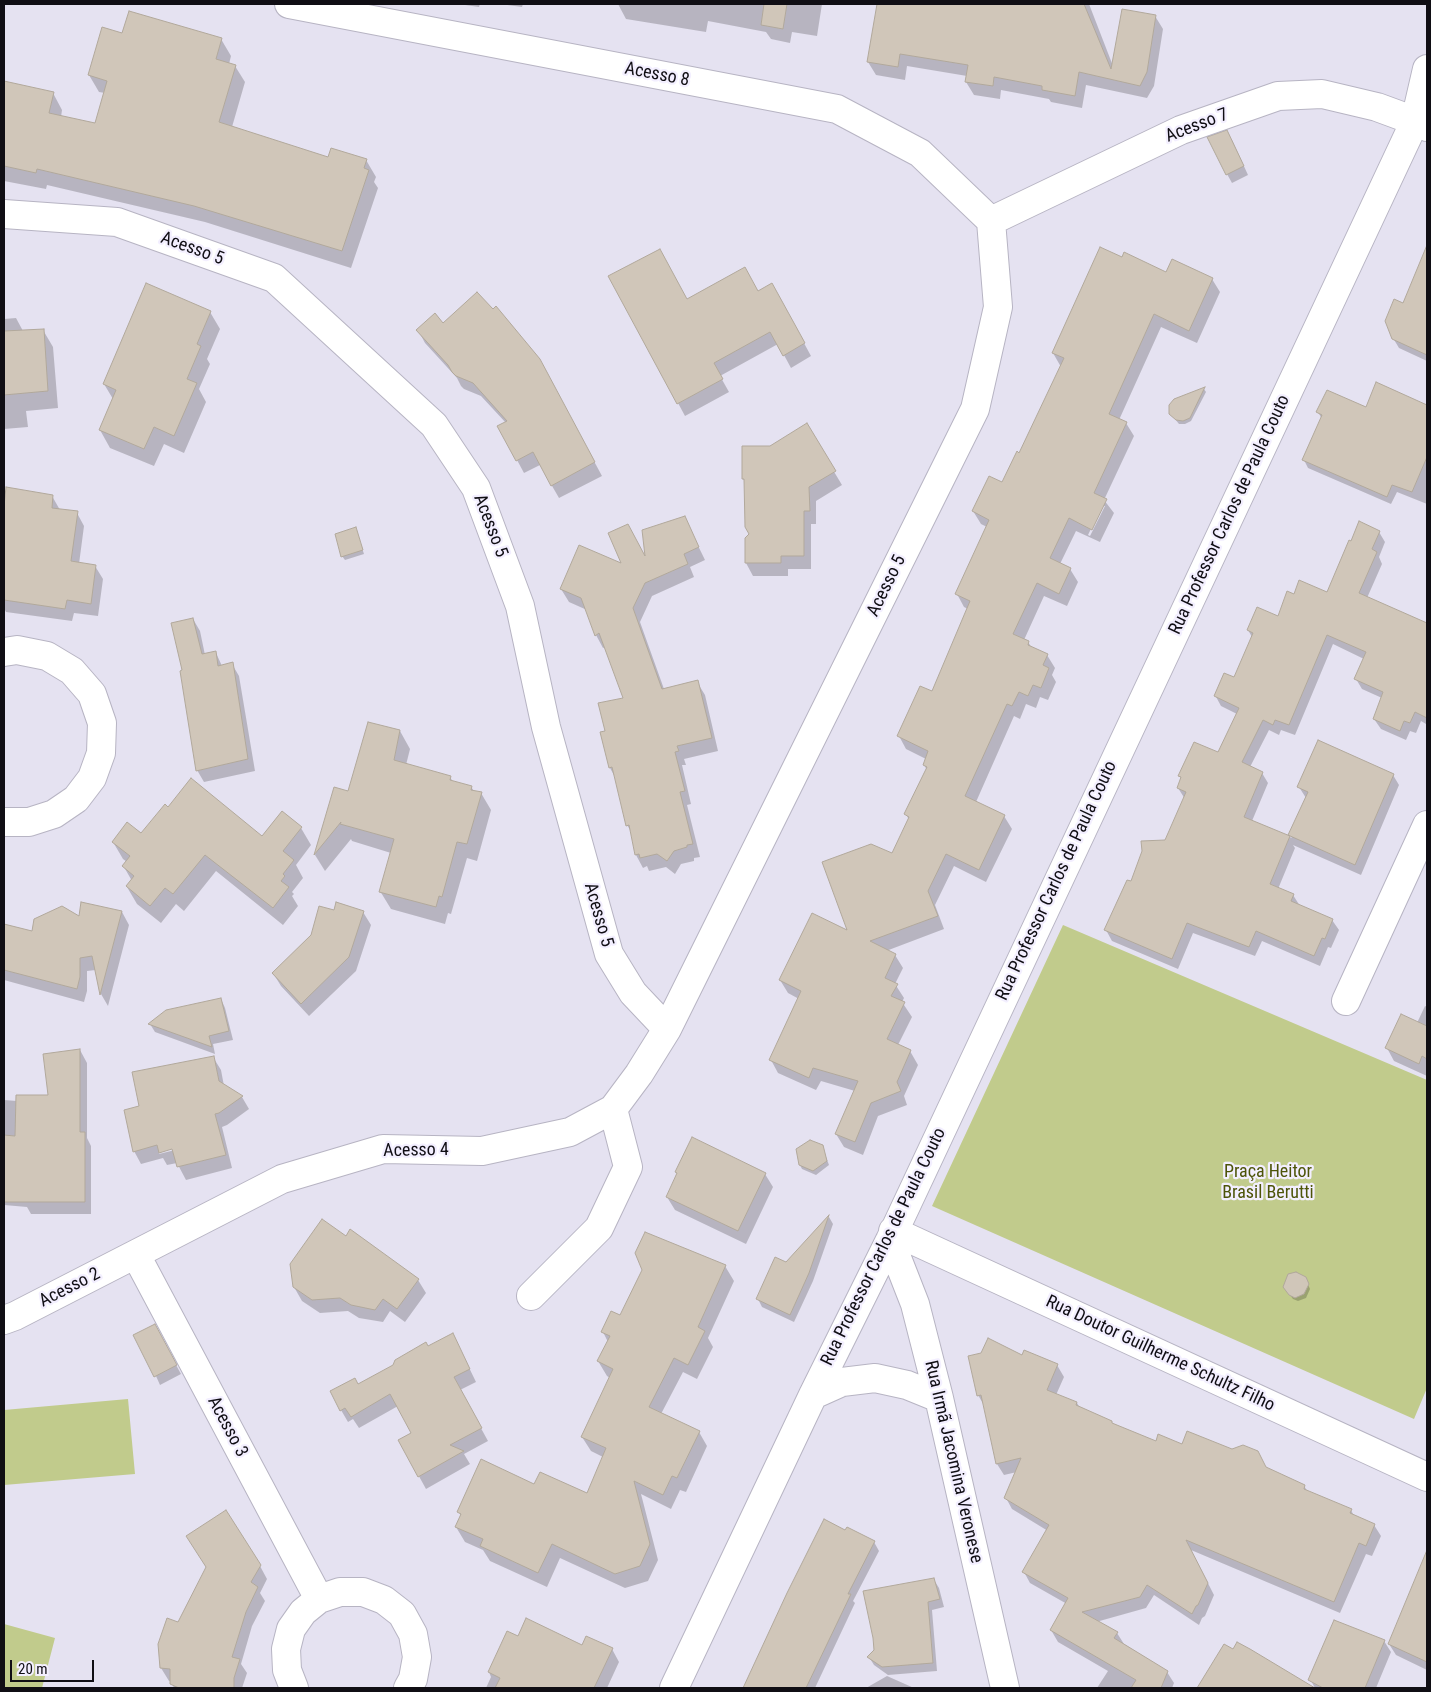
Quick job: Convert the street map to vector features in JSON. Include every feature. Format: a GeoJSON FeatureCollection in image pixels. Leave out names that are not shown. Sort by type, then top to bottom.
{"type":"FeatureCollection","features":[{"type":"Feature","properties":{"kind":"street","name":"Acesso 8"},"geometry":{"type":"LineString","coordinates":[[289,4],[837,109],[920,153],[991,221]]}},
{"type":"Feature","properties":{"kind":"street","name":"Rua Professor Carlos de Paula Couto"},"geometry":{"type":"LineString","coordinates":[[674,1688],[1421,124],[1427,69]]}},
{"type":"Feature","properties":{"kind":"street","name":"Acesso 7"},"geometry":{"type":"LineString","coordinates":[[991,221],[1180,130],[1278,96],[1322,94],[1377,107],[1421,124]]}},
{"type":"Feature","properties":{"kind":"street","name":"Acesso 5"},"geometry":{"type":"LineString","coordinates":[[4,214],[117,222],[274,278],[434,425],[476,488],[520,606],[546,727],[609,954],[633,994],[667,1029],[975,409],[998,307],[991,221]]}},
{"type":"Feature","properties":{"kind":"street"},"geometry":{"type":"LineString","coordinates":[[4,652],[17,650],[46,656],[72,671],[92,694],[102,723],[102,753],[92,778],[76,799],[54,814],[29,822],[4,822]]}},
{"type":"Feature","properties":{"kind":"street"},"geometry":{"type":"LineString","coordinates":[[1346,1001],[1427,825]]}},
{"type":"Feature","properties":{"kind":"street","name":"Acesso 4"},"geometry":{"type":"LineString","coordinates":[[136,1255],[282,1179],[383,1149],[482,1151],[570,1132],[613,1109],[639,1074],[667,1029]]}},
{"type":"Feature","properties":{"kind":"street"},"geometry":{"type":"LineString","coordinates":[[531,1296],[599,1228],[628,1167],[613,1109]]}},
{"type":"Feature","properties":{"kind":"street","name":"Rua Irmã Jacomina Veronese"},"geometry":{"type":"LineString","coordinates":[[892,1235],[915,1304],[939,1398],[1005,1688]]}},
{"type":"Feature","properties":{"kind":"street","name":"Rua Doutor Guilherme Schultz Filho"},"geometry":{"type":"LineString","coordinates":[[892,1235],[1427,1477]]}},
{"type":"Feature","properties":{"kind":"street","name":"Acesso 2"},"geometry":{"type":"LineString","coordinates":[[4,1320],[136,1255]]}},
{"type":"Feature","properties":{"kind":"street","name":"Acesso 3"},"geometry":{"type":"LineString","coordinates":[[136,1255],[319,1599]]}},
{"type":"Feature","properties":{"kind":"street"},"geometry":{"type":"LineString","coordinates":[[813,1395],[842,1382],[875,1378],[907,1385],[939,1398]]}},
{"type":"Feature","properties":{"kind":"street"},"geometry":{"type":"LineString","coordinates":[[294,1688],[287,1670],[286,1649],[292,1629],[303,1612],[319,1599],[340,1592],[363,1592],[384,1600],[402,1614],[413,1634],[417,1656],[413,1679],[408,1688]]}},
{"type":"Feature","properties":{"kind":"green space","name":"Praça Heitor Brasil Berutti"},"geometry":{"type":"Polygon","coordinates":[[[1063,925],[1427,1080],[1427,1388],[1414,1419],[932,1206],[1063,925]]]}},
{"type":"Feature","properties":{"kind":"green space"},"geometry":{"type":"Polygon","coordinates":[[[128,1399],[135,1474],[4,1485],[4,1410],[128,1399]]]}},
{"type":"Feature","properties":{"kind":"green space"},"geometry":{"type":"Polygon","coordinates":[[[4,1624],[55,1638],[42,1688],[4,1688],[4,1624]]]}},
{"type":"Feature","properties":{"kind":"building"},"geometry":{"type":"Polygon","coordinates":[[[764,4],[787,4],[783,29],[761,25],[764,4]]]}},
{"type":"Feature","properties":{"kind":"building"},"geometry":{"type":"Polygon","coordinates":[[[877,4],[1084,4],[1111,69],[1122,9],[1156,15],[1147,72],[1140,86],[1079,72],[1075,96],[1042,90],[1042,86],[994,77],[993,86],[965,82],[968,65],[900,54],[898,67],[867,62],[877,4]]]}},
{"type":"Feature","properties":{"kind":"building"},"geometry":{"type":"Polygon","coordinates":[[[129,11],[222,38],[216,59],[236,65],[219,122],[328,157],[331,148],[367,159],[364,168],[369,170],[342,251],[194,206],[37,169],[36,173],[4,166],[4,81],[54,92],[49,113],[95,123],[107,81],[88,75],[102,27],[122,33],[129,11]]]}},
{"type":"Feature","properties":{"kind":"building"},"geometry":{"type":"Polygon","coordinates":[[[1227,130],[1244,166],[1226,175],[1207,137],[1227,130]]]}},
{"type":"Feature","properties":{"kind":"building"},"geometry":{"type":"Polygon","coordinates":[[[1427,245],[1427,355],[1392,339],[1385,321],[1394,299],[1403,303],[1427,245]]]}},
{"type":"Feature","properties":{"kind":"building"},"geometry":{"type":"Polygon","coordinates":[[[1100,247],[1122,257],[1124,252],[1166,272],[1172,259],[1213,278],[1189,331],[1154,314],[1109,414],[1127,422],[1094,493],[1107,499],[1092,530],[1069,518],[1050,558],[1071,568],[1059,594],[1037,583],[1013,634],[1029,641],[1028,645],[1048,654],[1043,665],[1049,668],[1041,688],[1033,685],[1028,696],[1019,692],[1012,706],[1007,704],[965,796],[1005,815],[979,870],[946,854],[928,891],[938,916],[870,941],[896,954],[885,978],[898,984],[891,996],[905,1002],[887,1039],[911,1050],[897,1082],[901,1091],[871,1103],[855,1142],[835,1134],[858,1081],[813,1068],[809,1078],[769,1060],[801,991],[779,980],[812,913],[847,930],[822,862],[871,844],[892,853],[909,817],[904,814],[927,767],[923,765],[928,751],[897,736],[920,686],[932,691],[970,601],[955,594],[989,520],[972,511],[989,476],[1002,482],[1017,451],[1019,453],[1064,358],[1052,353],[1100,247]]]}},
{"type":"Feature","properties":{"kind":"building"},"geometry":{"type":"Polygon","coordinates":[[[660,249],[687,299],[745,267],[758,291],[772,283],[805,343],[783,356],[770,332],[714,363],[723,379],[677,404],[608,276],[660,249]]]}},
{"type":"Feature","properties":{"kind":"building"},"geometry":{"type":"Polygon","coordinates":[[[146,283],[211,311],[197,344],[201,346],[187,379],[197,383],[174,436],[154,427],[144,449],[99,430],[116,390],[103,384],[146,283]]]}},
{"type":"Feature","properties":{"kind":"building"},"geometry":{"type":"Polygon","coordinates":[[[477,292],[493,309],[496,306],[540,359],[595,462],[551,486],[533,452],[516,461],[497,426],[507,421],[473,383],[456,376],[452,372],[448,365],[416,330],[435,313],[443,323],[477,292]]]}},
{"type":"Feature","properties":{"kind":"building"},"geometry":{"type":"Polygon","coordinates":[[[44,329],[48,391],[4,395],[4,331],[44,329]]]}},
{"type":"Feature","properties":{"kind":"building"},"geometry":{"type":"Polygon","coordinates":[[[1376,382],[1427,405],[1427,457],[1412,492],[1392,485],[1387,497],[1302,460],[1322,415],[1316,412],[1327,390],[1366,407],[1376,382]]]}},
{"type":"Feature","properties":{"kind":"building"},"geometry":{"type":"Polygon","coordinates":[[[1205,387],[1190,418],[1183,421],[1176,420],[1169,414],[1169,405],[1174,399],[1205,387]]]}},
{"type":"Feature","properties":{"kind":"building"},"geometry":{"type":"Polygon","coordinates":[[[807,423],[836,471],[809,487],[810,511],[804,511],[804,556],[781,556],[781,563],[745,563],[745,538],[749,534],[745,527],[742,446],[770,446],[807,423]]]}},
{"type":"Feature","properties":{"kind":"building"},"geometry":{"type":"Polygon","coordinates":[[[6,487],[53,495],[52,508],[78,511],[71,561],[96,565],[91,604],[67,600],[65,609],[4,600],[4,506],[6,487]]]}},
{"type":"Feature","properties":{"kind":"building"},"geometry":{"type":"Polygon","coordinates":[[[685,516],[699,547],[684,554],[688,564],[645,583],[633,608],[662,689],[698,680],[712,738],[677,746],[679,751],[675,752],[685,791],[680,792],[693,844],[674,851],[667,861],[657,854],[640,858],[639,854],[635,855],[629,825],[626,826],[612,767],[609,768],[600,732],[605,731],[598,703],[623,698],[599,633],[595,636],[581,598],[560,589],[579,545],[621,563],[608,533],[628,524],[645,556],[642,530],[685,516]]]}},
{"type":"Feature","properties":{"kind":"building"},"geometry":{"type":"Polygon","coordinates":[[[1359,521],[1380,531],[1372,549],[1377,552],[1359,593],[1427,623],[1427,718],[1415,712],[1410,723],[1404,721],[1400,731],[1373,719],[1383,692],[1354,679],[1366,652],[1327,635],[1289,725],[1275,720],[1273,725],[1263,720],[1242,762],[1263,772],[1244,817],[1290,836],[1270,884],[1294,894],[1291,901],[1333,919],[1325,939],[1322,938],[1314,956],[1256,931],[1249,947],[1187,923],[1172,959],[1104,930],[1127,880],[1131,881],[1142,851],[1141,841],[1165,840],[1186,792],[1177,788],[1181,777],[1178,776],[1194,742],[1218,752],[1239,708],[1214,696],[1224,673],[1234,677],[1253,633],[1247,630],[1257,607],[1278,616],[1287,591],[1294,594],[1299,580],[1327,592],[1359,521]]]}},
{"type":"Feature","properties":{"kind":"building"},"geometry":{"type":"Polygon","coordinates":[[[356,527],[363,550],[341,557],[335,534],[356,527]]]}},
{"type":"Feature","properties":{"kind":"building"},"geometry":{"type":"Polygon","coordinates":[[[193,618],[202,654],[216,651],[218,666],[233,662],[248,759],[196,771],[180,671],[182,670],[171,623],[193,618]]]}},
{"type":"Feature","properties":{"kind":"building"},"geometry":{"type":"Polygon","coordinates":[[[368,722],[400,730],[394,760],[451,776],[450,780],[472,786],[471,790],[482,792],[467,844],[457,842],[442,897],[439,896],[436,907],[379,892],[394,839],[340,824],[341,822],[314,855],[334,787],[348,791],[368,722]]]}},
{"type":"Feature","properties":{"kind":"building"},"geometry":{"type":"Polygon","coordinates":[[[1318,740],[1394,774],[1355,865],[1288,835],[1308,792],[1297,787],[1318,740]]]}},
{"type":"Feature","properties":{"kind":"building"},"geometry":{"type":"Polygon","coordinates":[[[191,778],[262,836],[282,811],[302,827],[283,851],[294,860],[283,874],[285,876],[281,881],[289,887],[273,908],[205,855],[173,894],[165,888],[150,906],[126,886],[134,876],[122,866],[130,856],[112,842],[127,822],[141,833],[165,804],[168,807],[191,778]]]}},
{"type":"Feature","properties":{"kind":"building"},"geometry":{"type":"Polygon","coordinates":[[[81,902],[122,911],[100,995],[92,956],[80,958],[80,977],[77,989],[4,970],[4,924],[32,931],[34,919],[62,906],[79,916],[81,902]]]}},
{"type":"Feature","properties":{"kind":"building"},"geometry":{"type":"Polygon","coordinates":[[[336,902],[364,911],[349,957],[301,1004],[272,973],[311,935],[319,906],[334,910],[336,902]]]}},
{"type":"Feature","properties":{"kind":"building"},"geometry":{"type":"Polygon","coordinates":[[[221,998],[229,1031],[209,1036],[212,1047],[148,1024],[166,1010],[221,998]]]}},
{"type":"Feature","properties":{"kind":"building"},"geometry":{"type":"Polygon","coordinates":[[[1401,1014],[1427,1026],[1427,1059],[1422,1056],[1419,1064],[1385,1048],[1401,1014]]]}},
{"type":"Feature","properties":{"kind":"building"},"geometry":{"type":"Polygon","coordinates":[[[80,1049],[80,1132],[85,1132],[85,1202],[4,1202],[4,1135],[15,1136],[16,1095],[48,1095],[43,1054],[80,1049]]]}},
{"type":"Feature","properties":{"kind":"building"},"geometry":{"type":"Polygon","coordinates":[[[214,1056],[219,1081],[243,1096],[215,1114],[226,1155],[177,1167],[172,1149],[159,1153],[157,1145],[133,1152],[124,1110],[139,1106],[132,1072],[214,1056]]]}},
{"type":"Feature","properties":{"kind":"building"},"geometry":{"type":"Polygon","coordinates":[[[692,1137],[766,1173],[738,1231],[666,1197],[677,1173],[675,1172],[692,1137]]]}},
{"type":"Feature","properties":{"kind":"building"},"geometry":{"type":"Polygon","coordinates":[[[810,1140],[823,1145],[827,1161],[813,1171],[799,1165],[796,1149],[810,1140]]]}},
{"type":"Feature","properties":{"kind":"building"},"geometry":{"type":"Polygon","coordinates":[[[829,1215],[809,1273],[790,1315],[756,1299],[775,1257],[786,1262],[829,1215]]]}},
{"type":"Feature","properties":{"kind":"building"},"geometry":{"type":"Polygon","coordinates":[[[322,1219],[346,1236],[350,1229],[419,1279],[397,1309],[383,1299],[375,1310],[351,1305],[340,1298],[312,1300],[293,1287],[290,1264],[322,1219]]]}},
{"type":"Feature","properties":{"kind":"building"},"geometry":{"type":"Polygon","coordinates":[[[645,1232],[726,1265],[698,1327],[705,1331],[688,1365],[674,1358],[649,1407],[700,1431],[677,1478],[672,1476],[663,1495],[634,1481],[650,1544],[640,1566],[615,1574],[552,1544],[538,1573],[480,1546],[483,1539],[455,1527],[461,1514],[457,1512],[481,1459],[534,1484],[540,1472],[587,1493],[606,1448],[581,1437],[613,1369],[597,1361],[610,1336],[601,1332],[611,1311],[620,1315],[642,1270],[635,1253],[645,1232]]]}},
{"type":"Feature","properties":{"kind":"building"},"geometry":{"type":"Polygon","coordinates":[[[1296,1272],[1306,1277],[1309,1284],[1304,1294],[1295,1298],[1289,1295],[1283,1287],[1288,1274],[1296,1272]]]}},
{"type":"Feature","properties":{"kind":"building"},"geometry":{"type":"Polygon","coordinates":[[[155,1324],[177,1365],[154,1377],[133,1335],[155,1324]]]}},
{"type":"Feature","properties":{"kind":"building"},"geometry":{"type":"Polygon","coordinates":[[[453,1333],[470,1369],[454,1377],[482,1428],[450,1445],[464,1451],[418,1477],[398,1440],[411,1433],[390,1394],[351,1417],[345,1408],[340,1411],[330,1391],[355,1378],[358,1384],[393,1365],[395,1360],[426,1342],[428,1346],[453,1333]]]}},
{"type":"Feature","properties":{"kind":"building"},"geometry":{"type":"Polygon","coordinates":[[[988,1338],[1022,1355],[1024,1350],[1058,1364],[1047,1390],[1077,1402],[1076,1405],[1112,1421],[1112,1423],[1156,1441],[1158,1434],[1182,1444],[1187,1431],[1232,1449],[1243,1445],[1258,1451],[1266,1467],[1305,1485],[1304,1489],[1352,1509],[1350,1513],[1375,1524],[1366,1546],[1359,1543],[1334,1602],[1186,1540],[1208,1583],[1192,1614],[1147,1585],[1140,1597],[1082,1612],[1118,1632],[1114,1638],[1168,1671],[1161,1688],[1131,1688],[1136,1680],[1050,1630],[1068,1598],[1022,1572],[1049,1525],[1004,1498],[1021,1458],[996,1464],[981,1395],[977,1396],[968,1356],[981,1353],[988,1338]]]}},
{"type":"Feature","properties":{"kind":"building"},"geometry":{"type":"Polygon","coordinates":[[[226,1510],[261,1565],[251,1582],[258,1587],[246,1612],[232,1657],[240,1659],[234,1678],[234,1688],[179,1688],[170,1684],[170,1669],[160,1668],[158,1644],[167,1618],[178,1622],[206,1567],[186,1536],[226,1510]]]}},
{"type":"Feature","properties":{"kind":"building"},"geometry":{"type":"Polygon","coordinates":[[[824,1519],[845,1530],[847,1527],[875,1541],[848,1594],[851,1594],[806,1688],[743,1688],[787,1593],[824,1519]]]}},
{"type":"Feature","properties":{"kind":"building"},"geometry":{"type":"Polygon","coordinates":[[[1427,1550],[1427,1662],[1388,1644],[1427,1550]]]}},
{"type":"Feature","properties":{"kind":"building"},"geometry":{"type":"Polygon","coordinates":[[[934,1578],[940,1599],[928,1602],[933,1663],[882,1667],[867,1657],[874,1650],[863,1591],[934,1578]]]}},
{"type":"Feature","properties":{"kind":"building"},"geometry":{"type":"Polygon","coordinates":[[[526,1618],[582,1645],[586,1636],[613,1648],[594,1688],[495,1688],[500,1678],[488,1672],[507,1631],[518,1636],[526,1618]]]}},
{"type":"Feature","properties":{"kind":"building"},"geometry":{"type":"Polygon","coordinates":[[[1334,1620],[1385,1640],[1365,1688],[1323,1688],[1308,1680],[1334,1620]]]}},
{"type":"Feature","properties":{"kind":"building"},"geometry":{"type":"Polygon","coordinates":[[[1237,1642],[1315,1688],[1197,1688],[1224,1644],[1233,1649],[1237,1642]]]}}]}
